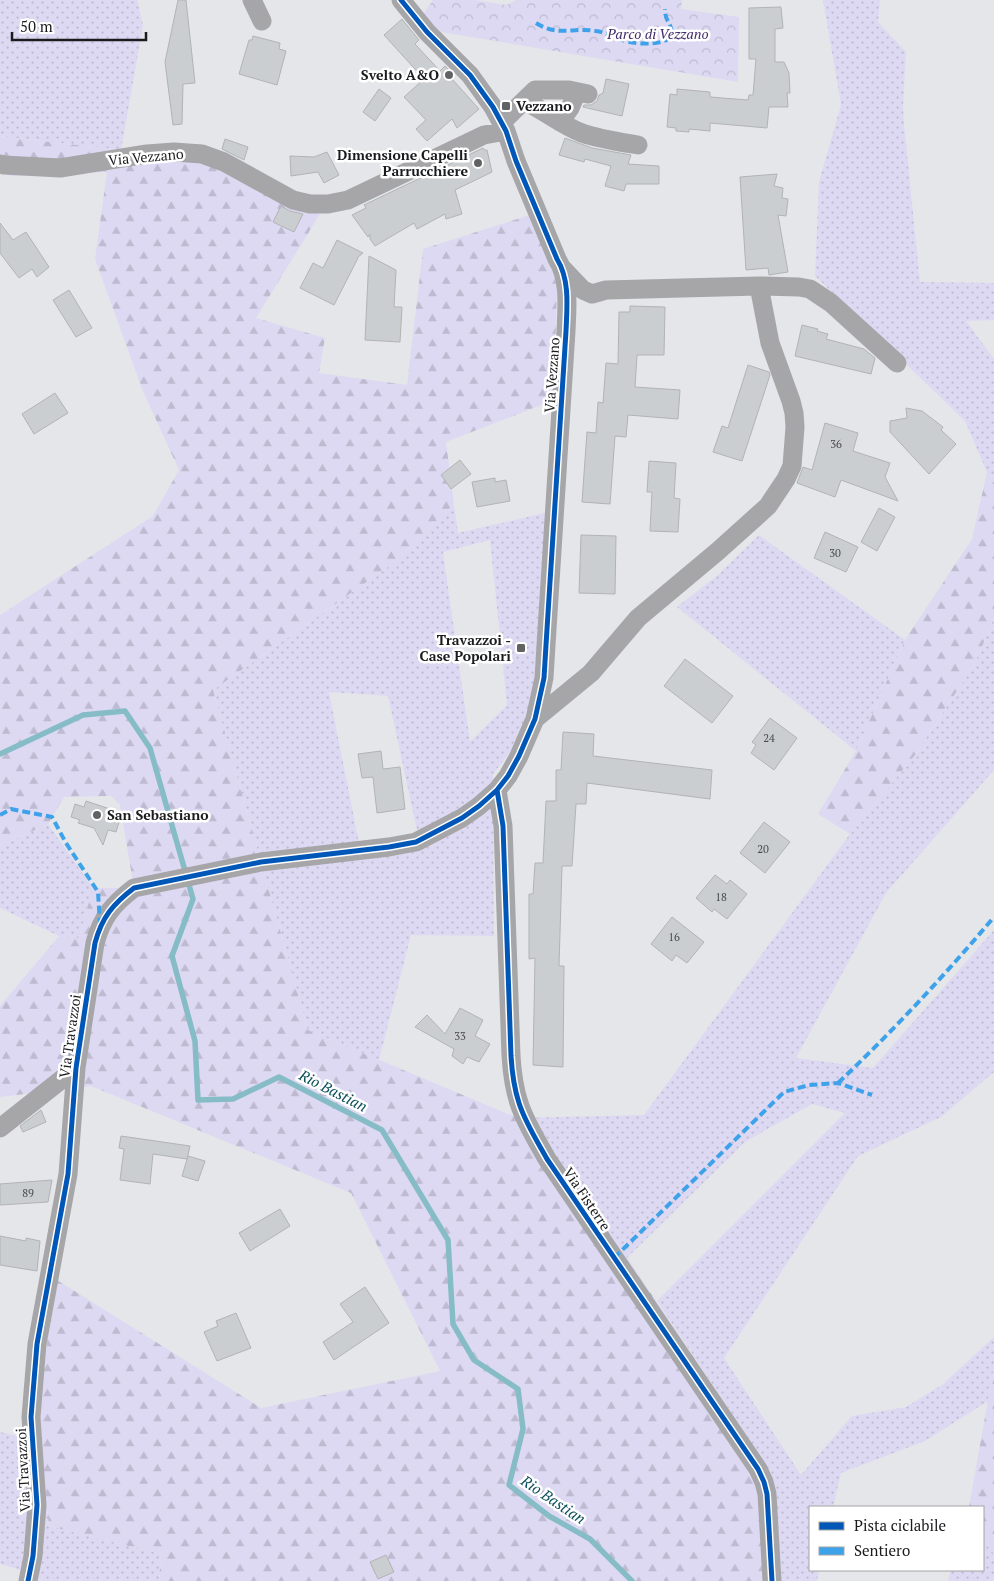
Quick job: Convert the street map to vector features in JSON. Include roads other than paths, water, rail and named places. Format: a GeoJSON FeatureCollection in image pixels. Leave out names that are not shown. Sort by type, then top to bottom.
{"type":"FeatureCollection","features":[{"type":"Feature","properties":{"kind":"street"},"geometry":{"type":"LineString","coordinates":[[252,0],[262,21]]}},
{"type":"Feature","properties":{"kind":"street","name":"Via Vezzano"},"geometry":{"type":"LineString","coordinates":[[401,0],[427,32],[470,75],[493,108],[504,127],[557,260],[583,290],[592,294],[606,290],[759,286],[810,289],[831,303],[897,363]]}},
{"type":"Feature","properties":{"kind":"street"},"geometry":{"type":"LineString","coordinates":[[504,127],[536,90],[569,90],[582,93],[560,122]]}},
{"type":"Feature","properties":{"kind":"street"},"geometry":{"type":"LineString","coordinates":[[524,102],[537,106],[560,122],[582,133],[638,145]]}},
{"type":"Feature","properties":{"kind":"street","name":"Via Vezzano"},"geometry":{"type":"LineString","coordinates":[[0,164],[60,168],[147,154],[174,152],[202,154],[224,162],[293,200],[310,204],[328,204],[348,200],[504,127]]}},
{"type":"Feature","properties":{"kind":"street","name":"Via Vezzano"},"geometry":{"type":"LineString","coordinates":[[497,790],[515,762],[535,719],[544,678],[567,297],[562,268]]}},
{"type":"Feature","properties":{"kind":"street","name":"Via Vezzano"},"geometry":{"type":"LineString","coordinates":[[535,719],[591,673],[638,618],[768,506],[786,479],[792,466],[794,453],[794,413],[770,342],[759,286]]}},
{"type":"Feature","properties":{"kind":"street","name":"Via Travazzoi"},"geometry":{"type":"LineString","coordinates":[[28,1581],[34,1556],[37,1505],[31,1416],[37,1344],[68,1174],[76,1068],[95,943],[100,925],[114,906],[134,888],[261,862],[389,847],[416,842],[462,818],[497,790]]}},
{"type":"Feature","properties":{"kind":"street","name":"Via Fisterre"},"geometry":{"type":"LineString","coordinates":[[497,790],[503,826],[511,1056],[513,1078],[519,1103],[530,1129],[547,1159],[758,1469],[767,1494],[772,1581]]}},
{"type":"Feature","properties":{"kind":"street","name":"Via Travazzoi"},"geometry":{"type":"LineString","coordinates":[[0,1128],[76,1068]]}},
{"type":"Feature","properties":{"kind":"waterway","name":"Rio Bastian"},"geometry":{"type":"LineString","coordinates":[[0,754],[83,715],[125,711],[150,748],[193,899],[172,956],[195,1041],[198,1100],[233,1099],[279,1077],[382,1130],[448,1240],[453,1324],[474,1360],[518,1389],[523,1429],[509,1485],[549,1516],[590,1539],[632,1581]]}},
{"type":"Feature","properties":{"kind":"place","name":"Svelto A&O"},"geometry":{"type":"Point","coordinates":[449,75]}},
{"type":"Feature","properties":{"kind":"place","name":"Vezzano"},"geometry":{"type":"Point","coordinates":[506,106]}},
{"type":"Feature","properties":{"kind":"place","name":"Dimensione Capelli Parrucchiere"},"geometry":{"type":"Point","coordinates":[478,163]}},
{"type":"Feature","properties":{"kind":"place","name":"Travazzoi - Case Popolari"},"geometry":{"type":"Point","coordinates":[521,648]}},
{"type":"Feature","properties":{"kind":"place","name":"San Sebastiano"},"geometry":{"type":"Point","coordinates":[97,815]}},
{"type":"Feature","properties":{"kind":"park label","name":"Parco di Vezzano"},"geometry":{"type":"Point","coordinates":[658,34]}}]}
